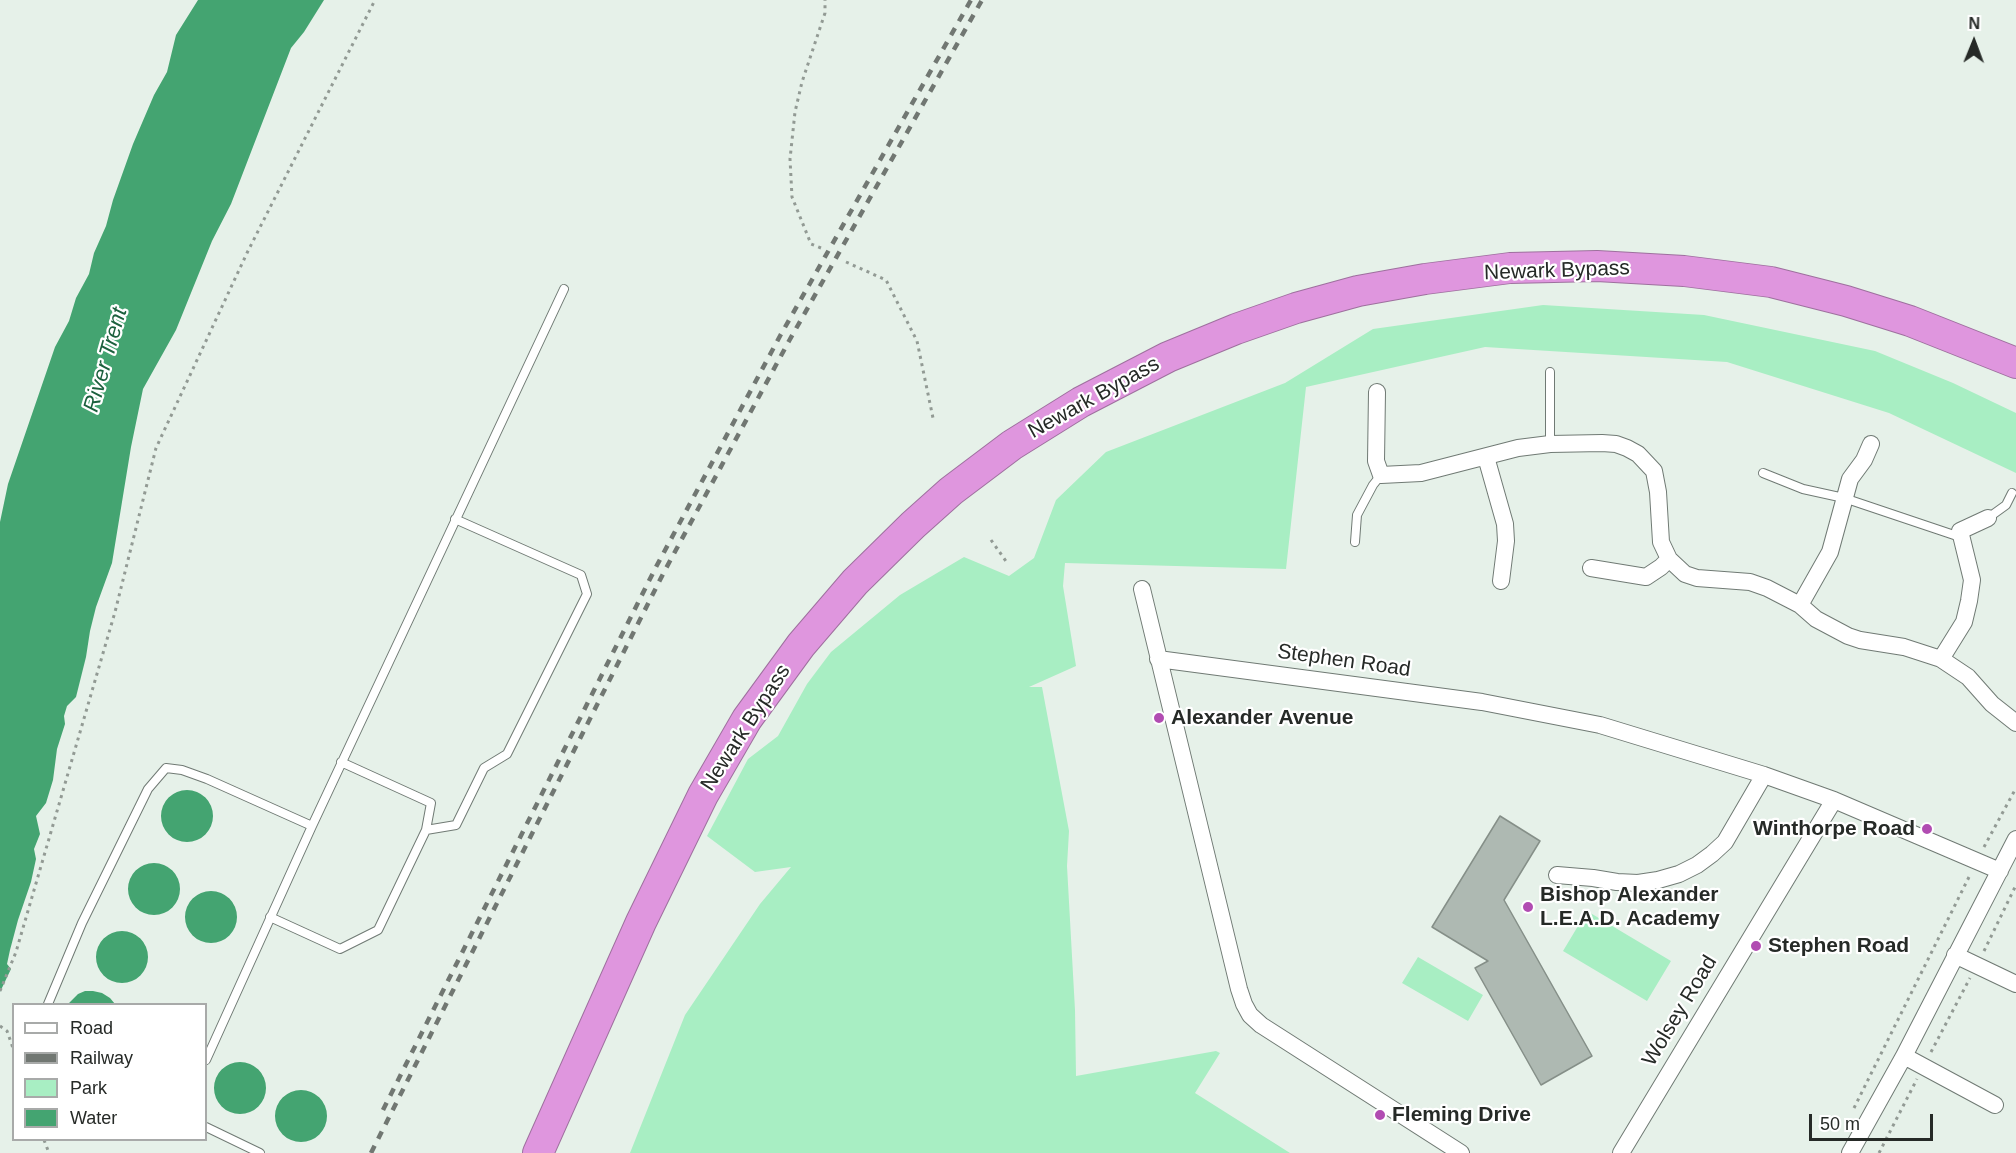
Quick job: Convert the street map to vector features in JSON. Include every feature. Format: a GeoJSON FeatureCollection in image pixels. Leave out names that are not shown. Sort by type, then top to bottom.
{"type":"FeatureCollection","features":[{"type":"Feature","properties":{"kind":"highway","name":"Newark Bypass"},"geometry":{"type":"LineString","coordinates":[[538,1153],[641,922],[703,795],[747,719],[794,654],[855,582],[920,518],[951,491],[1012,445],[1081,402],[1168,357],[1236,329],[1296,308],[1369,289],[1510,268],[1597,266],[1684,271],[1771,282],[1846,301],[1910,321],[2016,363]]}},
{"type":"Feature","properties":{"kind":"street"},"geometry":{"type":"LineString","coordinates":[[1377,392],[1376,461],[1381,475],[1421,473],[1518,448],[1585,442],[1616,444],[1638,454],[1649,464],[1656,479],[1661,542],[1669,559],[1677,568],[1697,578],[1750,582],[1800,605],[1816,619],[1848,636],[1904,647],[1941,660],[1968,677],[1992,704],[2016,723]]}},
{"type":"Feature","properties":{"kind":"street"},"geometry":{"type":"LineString","coordinates":[[1800,605],[1830,552],[1850,479],[1864,460],[1871,444]]}},
{"type":"Feature","properties":{"kind":"street"},"geometry":{"type":"LineString","coordinates":[[1486,457],[1505,524],[1506,541],[1501,581]]}},
{"type":"Feature","properties":{"kind":"street"},"geometry":{"type":"LineString","coordinates":[[1941,660],[1964,622],[1969,601],[1972,579],[1960,534],[1988,518]]}},
{"type":"Feature","properties":{"kind":"street"},"geometry":{"type":"LineString","coordinates":[[1591,568],[1646,577],[1669,559]]}},
{"type":"Feature","properties":{"kind":"street"},"geometry":{"type":"LineString","coordinates":[[1142,590],[1239,988],[1250,1015],[1261,1025],[1440,1148],[1461,1153]]}},
{"type":"Feature","properties":{"kind":"street","name":"Stephen Road"},"geometry":{"type":"LineString","coordinates":[[1158,659],[1482,702],[1600,725],[1764,775],[1834,800],[2000,871]]}},
{"type":"Feature","properties":{"kind":"street"},"geometry":{"type":"LineString","coordinates":[[1557,875],[1638,883],[1679,874],[1712,854],[1725,842],[1764,775]]}},
{"type":"Feature","properties":{"kind":"street","name":"Wolsey Road"},"geometry":{"type":"LineString","coordinates":[[1621,1153],[1834,800]]}},
{"type":"Feature","properties":{"kind":"street"},"geometry":{"type":"LineString","coordinates":[[1850,1153],[1904,1056],[2016,839]]}},
{"type":"Feature","properties":{"kind":"street"},"geometry":{"type":"LineString","coordinates":[[1955,955],[2016,984]]}},
{"type":"Feature","properties":{"kind":"street"},"geometry":{"type":"LineString","coordinates":[[1904,1056],[1995,1105]]}},
{"type":"Feature","properties":{"kind":"lane"},"geometry":{"type":"LineString","coordinates":[[207,1058],[312,826],[564,289]]}},
{"type":"Feature","properties":{"kind":"lane"},"geometry":{"type":"LineString","coordinates":[[1550,372],[1550,444]]}},
{"type":"Feature","properties":{"kind":"lane"},"geometry":{"type":"LineString","coordinates":[[1763,473],[1803,489],[1844,498],[1960,534]]}},
{"type":"Feature","properties":{"kind":"lane"},"geometry":{"type":"LineString","coordinates":[[1355,542],[1357,515],[1381,475]]}},
{"type":"Feature","properties":{"kind":"lane"},"geometry":{"type":"LineString","coordinates":[[1988,518],[2006,505],[2012,493]]}},
{"type":"Feature","properties":{"kind":"lane"},"geometry":{"type":"LineString","coordinates":[[426,830],[456,825],[484,768],[507,754],[587,594],[581,576],[455,519]]}},
{"type":"Feature","properties":{"kind":"lane"},"geometry":{"type":"LineString","coordinates":[[270,917],[340,950],[378,930],[426,830],[431,803],[342,762]]}},
{"type":"Feature","properties":{"kind":"lane"},"geometry":{"type":"LineString","coordinates":[[49,1003],[82,923],[148,789],[166,768],[182,770],[207,779],[312,826]]}},
{"type":"Feature","properties":{"kind":"lane"},"geometry":{"type":"LineString","coordinates":[[207,1127],[260,1153]]}},
{"type":"Feature","properties":{"kind":"path"},"geometry":{"type":"LineString","coordinates":[[0,991],[16,952],[115,612],[156,448],[247,253],[375,0]]}},
{"type":"Feature","properties":{"kind":"path"},"geometry":{"type":"LineString","coordinates":[[822,248],[811,243],[792,197],[790,159],[795,112],[802,82],[825,13],[825,0]]}},
{"type":"Feature","properties":{"kind":"path"},"geometry":{"type":"LineString","coordinates":[[846,262],[886,280],[917,341],[933,418]]}},
{"type":"Feature","properties":{"kind":"path"},"geometry":{"type":"LineString","coordinates":[[991,540],[1008,564]]}},
{"type":"Feature","properties":{"kind":"path"},"geometry":{"type":"LineString","coordinates":[[1853,1111],[1977,861],[2016,788]]}},
{"type":"Feature","properties":{"kind":"path"},"geometry":{"type":"LineString","coordinates":[[1879,1153],[2016,885]]}},
{"type":"Feature","properties":{"kind":"path"},"geometry":{"type":"LineString","coordinates":[[0,1026],[7,1031],[12,1045]]}},
{"type":"Feature","properties":{"kind":"green space"},"geometry":{"type":"Polygon","coordinates":[[[1543,305],[1704,315],[1875,351],[1953,383],[2016,413],[2016,473],[1889,413],[1727,362],[1485,347],[1306,387],[1286,569],[1065,563],[1063,586],[1076,666],[1029,687],[1042,687],[1069,831],[1067,866],[1075,1010],[1076,1076],[1216,1051],[1220,1053],[1195,1093],[1290,1153],[630,1153],[685,1015],[760,904],[791,867],[755,872],[707,836],[748,759],[778,736],[807,684],[831,652],[900,595],[964,557],[1009,576],[1034,558],[1056,500],[1106,452],[1285,383],[1373,329],[1543,305]]]}},
{"type":"Feature","properties":{"kind":"green space"},"geometry":{"type":"Polygon","coordinates":[[[1587,911],[1671,961],[1647,1001],[1563,951],[1587,911]]]}},
{"type":"Feature","properties":{"kind":"green space"},"geometry":{"type":"Polygon","coordinates":[[[1418,957],[1483,995],[1468,1021],[1402,983],[1418,957]]]}},
{"type":"Feature","properties":{"kind":"water","name":"River Trent"},"geometry":{"type":"Polygon","coordinates":[[[198,0],[324,0],[291,48],[231,204],[212,241],[176,330],[143,389],[112,563],[96,607],[76,697],[67,706],[64,716],[65,724],[57,749],[53,780],[46,803],[36,816],[40,834],[34,849],[36,859],[10,950],[7,964],[11,969],[0,992],[0,522],[8,484],[55,347],[89,274],[94,253],[106,226],[133,144],[154,95],[167,72],[176,35],[198,0]]]}},
{"type":"Feature","properties":{"kind":"water"},"geometry":{"type":"Polygon","coordinates":[[[182,790],[192,790],[206,797],[213,816],[206,835],[192,842],[182,842],[172,838],[165,831],[161,821],[161,811],[165,801],[172,794],[182,790]]]}},
{"type":"Feature","properties":{"kind":"water"},"geometry":{"type":"Polygon","coordinates":[[[149,863],[159,863],[173,870],[180,889],[173,908],[159,915],[149,915],[139,911],[132,904],[128,894],[128,884],[132,874],[139,867],[149,863]]]}},
{"type":"Feature","properties":{"kind":"water"},"geometry":{"type":"Polygon","coordinates":[[[206,891],[216,891],[230,898],[237,917],[230,936],[216,943],[206,943],[196,939],[189,932],[185,922],[185,912],[189,902],[196,895],[206,891]]]}},
{"type":"Feature","properties":{"kind":"water"},"geometry":{"type":"Polygon","coordinates":[[[117,931],[127,931],[141,938],[148,957],[141,976],[127,983],[117,983],[107,979],[100,972],[96,962],[96,952],[100,942],[107,935],[117,931]]]}},
{"type":"Feature","properties":{"kind":"water"},"geometry":{"type":"Polygon","coordinates":[[[85,991],[102,993],[114,1003],[69,1003],[85,991]]]}},
{"type":"Feature","properties":{"kind":"water"},"geometry":{"type":"Polygon","coordinates":[[[235,1062],[245,1062],[259,1069],[266,1088],[259,1107],[245,1114],[235,1114],[225,1110],[218,1103],[214,1093],[214,1083],[218,1073],[225,1066],[235,1062]]]}},
{"type":"Feature","properties":{"kind":"water"},"geometry":{"type":"Polygon","coordinates":[[[296,1090],[306,1090],[320,1097],[327,1116],[320,1135],[306,1142],[296,1142],[286,1138],[279,1131],[275,1121],[275,1111],[279,1101],[286,1094],[296,1090]]]}},
{"type":"Feature","properties":{"kind":"building"},"geometry":{"type":"Polygon","coordinates":[[[1500,816],[1540,841],[1504,900],[1592,1056],[1541,1085],[1475,968],[1488,961],[1432,927],[1500,816]]]}},
{"type":"Feature","properties":{"kind":"railway"},"geometry":{"type":"LineString","coordinates":[[383,1110],[656,567],[780,336],[971,0]]}},
{"type":"Feature","properties":{"kind":"railway"},"geometry":{"type":"LineString","coordinates":[[371,1153],[664,572],[789,341],[982,0]]}},
{"type":"Feature","properties":{"kind":"place","name":"Alexander Avenue"},"geometry":{"type":"Point","coordinates":[1159,718]}},
{"type":"Feature","properties":{"kind":"place","name":"Winthorpe Road"},"geometry":{"type":"Point","coordinates":[1927,829]}},
{"type":"Feature","properties":{"kind":"place","name":"Bishop Alexander L.E.A.D. Academy"},"geometry":{"type":"Point","coordinates":[1528,907]}},
{"type":"Feature","properties":{"kind":"place","name":"Stephen Road"},"geometry":{"type":"Point","coordinates":[1756,946]}},
{"type":"Feature","properties":{"kind":"place","name":"Fleming Drive"},"geometry":{"type":"Point","coordinates":[1380,1115]}}]}
